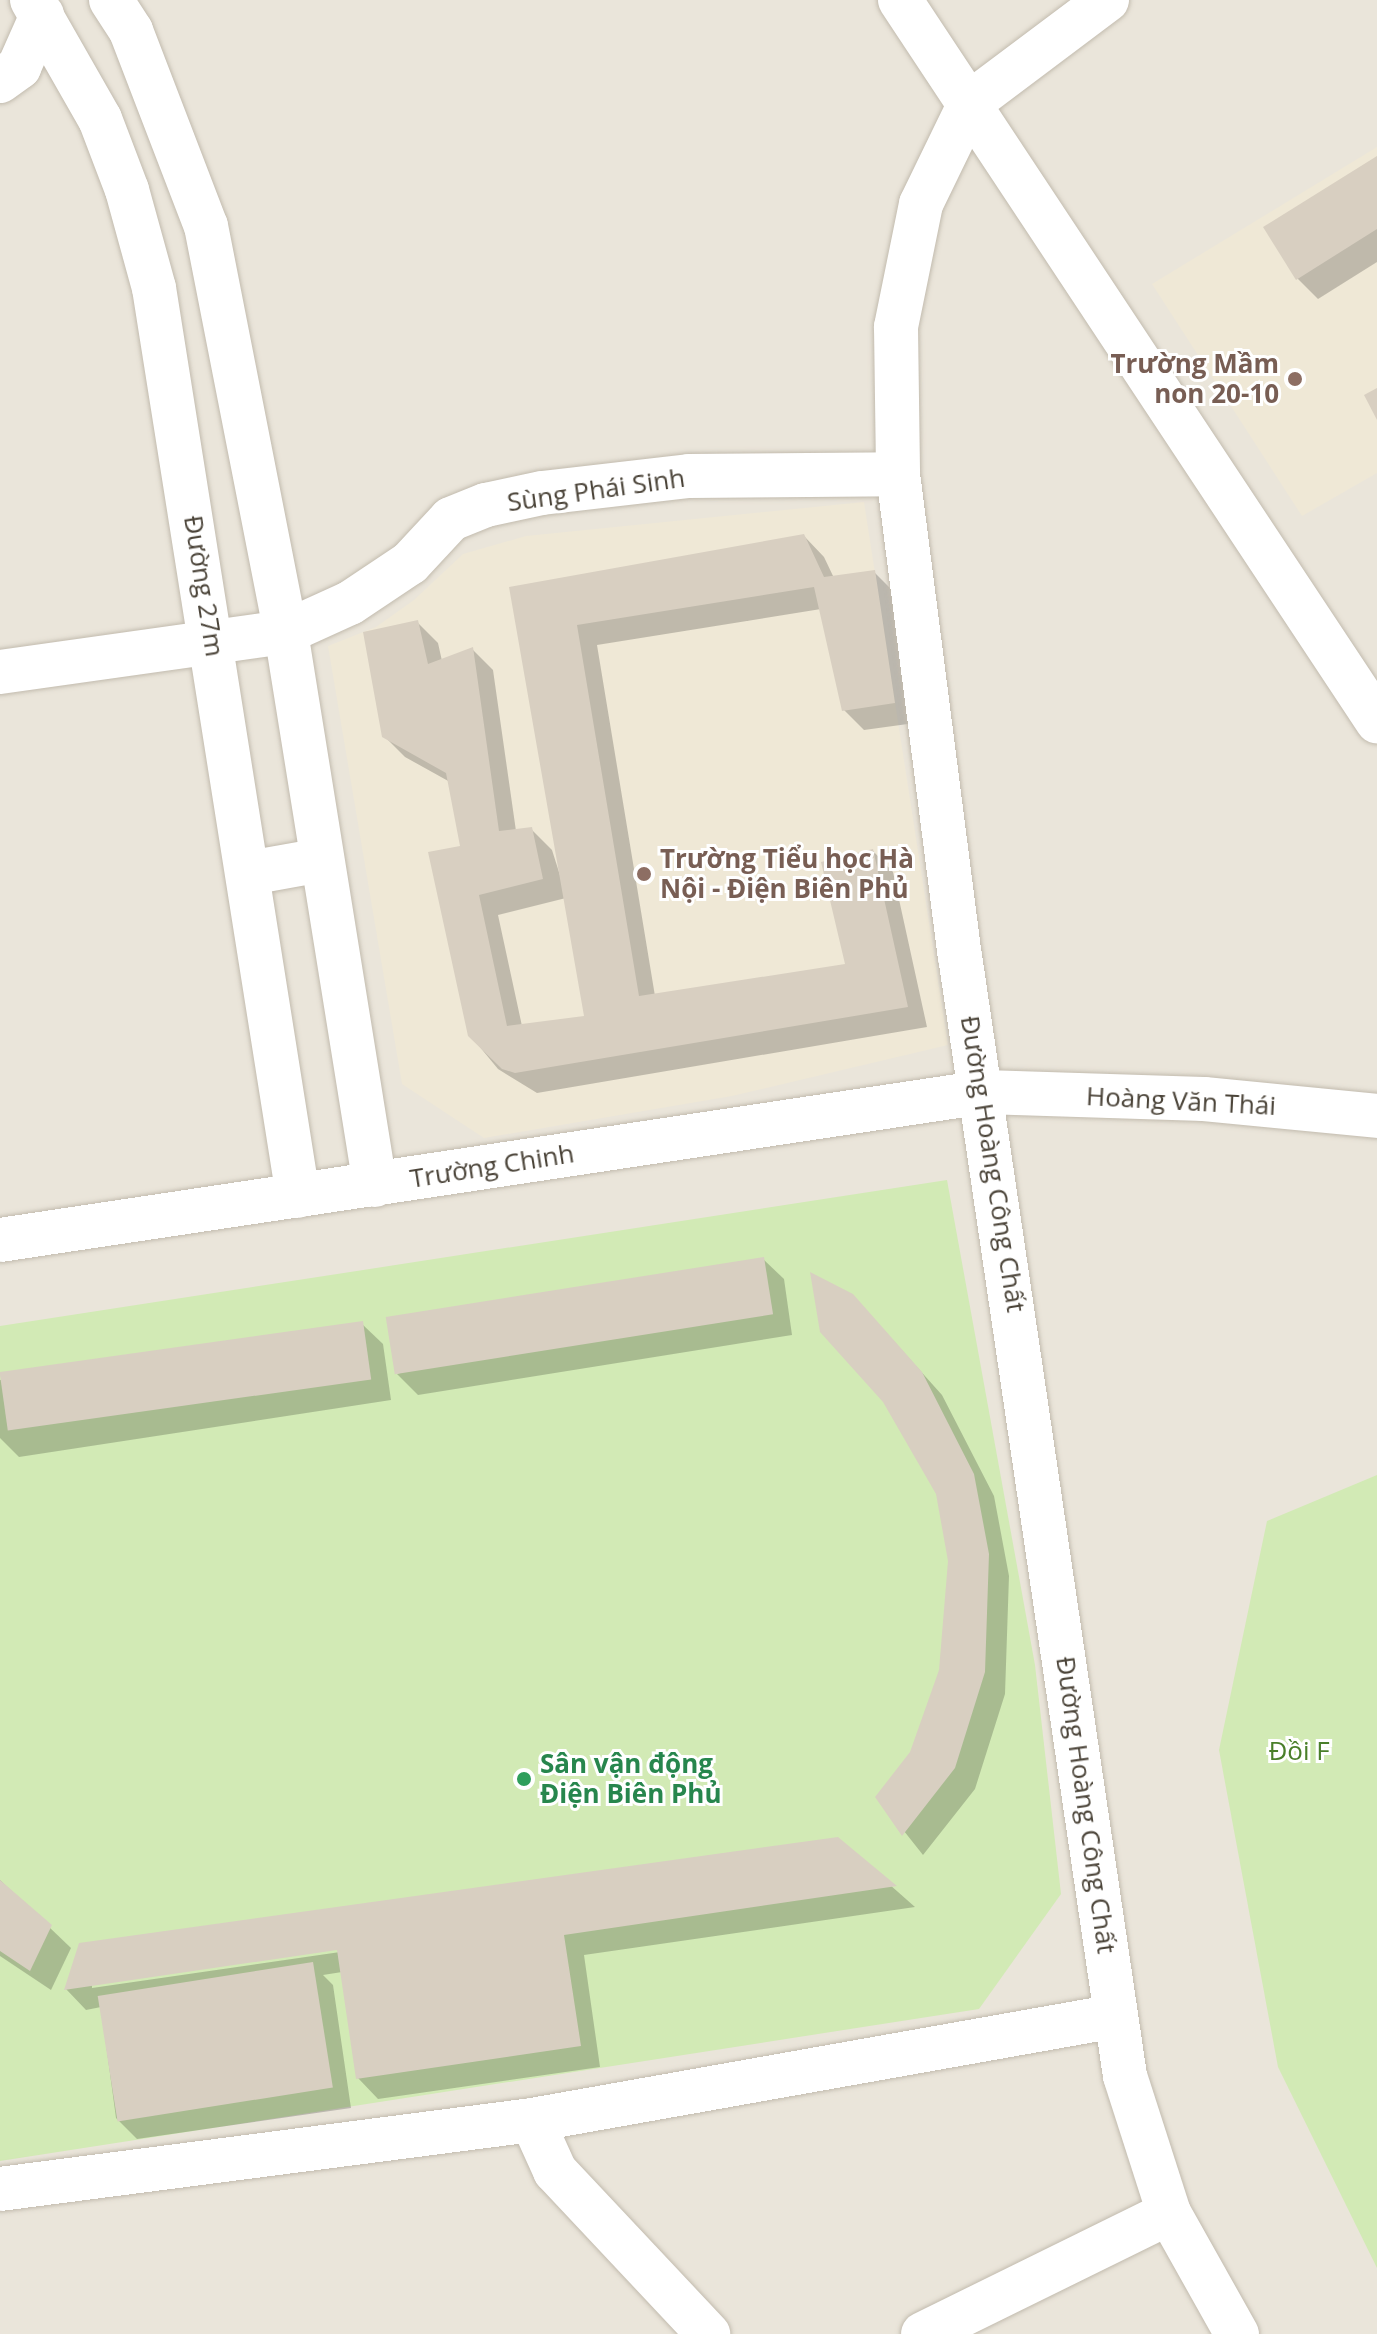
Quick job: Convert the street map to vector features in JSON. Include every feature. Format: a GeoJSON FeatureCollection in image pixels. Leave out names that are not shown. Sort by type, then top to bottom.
{"type":"FeatureCollection","features":[{"type":"Feature","properties":{"kind":"street"},"geometry":{"type":"LineString","coordinates":[[111,0],[137,43],[206,226],[286,632],[375,1185]]}},
{"type":"Feature","properties":{"kind":"street"},"geometry":{"type":"LineString","coordinates":[[900,0],[1377,721]]}},
{"type":"Feature","properties":{"kind":"street"},"geometry":{"type":"LineString","coordinates":[[970,103],[1107,0]]}},
{"type":"Feature","properties":{"kind":"street"},"geometry":{"type":"LineString","coordinates":[[0,81],[19,67],[37,8]]}},
{"type":"Feature","properties":{"kind":"street","name":"Đường 27m"},"geometry":{"type":"LineString","coordinates":[[37,8],[100,119],[135,218],[154,288],[214,645],[298,1196]]}},
{"type":"Feature","properties":{"kind":"street","name":"Đường Hoàng Công Chất"},"geometry":{"type":"LineString","coordinates":[[970,103],[921,204],[896,327],[898,474],[960,956],[984,1092],[1125,2076],[1169,2213],[1237,2334]]}},
{"type":"Feature","properties":{"kind":"street","name":"Sùng Phái Sinh"},"geometry":{"type":"LineString","coordinates":[[214,645],[286,632],[350,603],[410,563],[451,519],[486,505],[689,476],[898,474]]}},
{"type":"Feature","properties":{"kind":"street"},"geometry":{"type":"LineString","coordinates":[[0,672],[214,645]]}},
{"type":"Feature","properties":{"kind":"street"},"geometry":{"type":"LineString","coordinates":[[249,873],[321,860]]}},
{"type":"Feature","properties":{"kind":"street","name":"Hoàng Văn Thái"},"geometry":{"type":"LineString","coordinates":[[984,1092],[1204,1099],[1377,1116]]}},
{"type":"Feature","properties":{"kind":"street","name":"Trường Chinh"},"geometry":{"type":"LineString","coordinates":[[0,1240],[984,1092]]}},
{"type":"Feature","properties":{"kind":"street"},"geometry":{"type":"LineString","coordinates":[[0,2189],[532,2120],[1116,2016]]}},
{"type":"Feature","properties":{"kind":"street"},"geometry":{"type":"LineString","coordinates":[[532,2120],[555,2171],[708,2334]]}},
{"type":"Feature","properties":{"kind":"street"},"geometry":{"type":"LineString","coordinates":[[923,2334],[1169,2213]]}},
{"type":"Feature","properties":{"kind":"shaded area"},"geometry":{"type":"Polygon","coordinates":[[[0,0],[1377,0],[1377,2334],[0,2334],[0,0]]]}},
{"type":"Feature","properties":{"kind":"shaded area","name":"Trường Mầm non 20-10"},"geometry":{"type":"Polygon","coordinates":[[[1377,147],[1377,473],[1302,516],[1152,284],[1377,147]]]}},
{"type":"Feature","properties":{"kind":"shaded area","name":"Trường Tiểu học Hà Nội - Điện Biên Phủ"},"geometry":{"type":"Polygon","coordinates":[[[864,502],[948,1045],[732,1096],[484,1138],[402,1084],[328,646],[376,627],[414,600],[463,554],[526,536],[864,502]]]}},
{"type":"Feature","properties":{"kind":"green space","name":"Sân vận động Điện Biên Phủ"},"geometry":{"type":"Polygon","coordinates":[[[947,1180],[1035,1665],[1061,1894],[979,2009],[0,2161],[0,1326],[947,1180]]]}},
{"type":"Feature","properties":{"kind":"green space","name":"Đồi F"},"geometry":{"type":"Polygon","coordinates":[[[1377,1475],[1377,2268],[1278,2067],[1219,1750],[1267,1521],[1377,1475]]]}},
{"type":"Feature","properties":{"kind":"building"},"geometry":{"type":"Polygon","coordinates":[[[1377,156],[1377,229],[1296,280],[1263,227],[1377,156]]]}},
{"type":"Feature","properties":{"kind":"building"},"geometry":{"type":"Polygon","coordinates":[[[1377,388],[1377,420],[1364,395],[1377,388]]]}},
{"type":"Feature","properties":{"kind":"building"},"geometry":{"type":"Polygon","coordinates":[[[804,534],[824,577],[875,570],[895,703],[842,711],[814,587],[577,625],[639,996],[845,964],[821,862],[873,849],[908,1007],[515,1073],[502,1069],[468,1036],[428,852],[460,846],[446,773],[382,737],[363,632],[418,620],[428,664],[473,647],[499,831],[532,827],[543,879],[479,895],[507,1026],[584,1016],[509,587],[804,534]]]}},
{"type":"Feature","properties":{"kind":"building"},"geometry":{"type":"Polygon","coordinates":[[[764,1257],[773,1314],[395,1374],[386,1317],[764,1257]]]}},
{"type":"Feature","properties":{"kind":"building"},"geometry":{"type":"Polygon","coordinates":[[[810,1272],[853,1294],[922,1372],[974,1474],[989,1554],[985,1672],[955,1768],[902,1836],[875,1797],[910,1752],[939,1670],[948,1561],[936,1494],[883,1402],[820,1332],[810,1272]]]}},
{"type":"Feature","properties":{"kind":"building"},"geometry":{"type":"Polygon","coordinates":[[[363,1321],[371,1379],[8,1431],[0,1372],[363,1321]]]}},
{"type":"Feature","properties":{"kind":"building"},"geometry":{"type":"Polygon","coordinates":[[[838,1837],[897,1886],[564,1935],[581,2046],[356,2079],[337,1950],[64,1990],[79,1943],[838,1837]]]}},
{"type":"Feature","properties":{"kind":"building"},"geometry":{"type":"Polygon","coordinates":[[[0,1880],[52,1925],[30,1971],[0,1951],[0,1880]]]}},
{"type":"Feature","properties":{"kind":"building"},"geometry":{"type":"Polygon","coordinates":[[[313,1962],[333,2087],[118,2122],[98,1996],[313,1962]]]}},
{"type":"Feature","properties":{"kind":"place","name":"Trường Mầm non 20-10"},"geometry":{"type":"Point","coordinates":[1295,379]}},
{"type":"Feature","properties":{"kind":"place","name":"Trường Tiểu học Hà Nội - Điện Biên Phủ"},"geometry":{"type":"Point","coordinates":[644,874]}},
{"type":"Feature","properties":{"kind":"place","name":"Sân vận động Điện Biên Phủ"},"geometry":{"type":"Point","coordinates":[524,1779]}}]}
